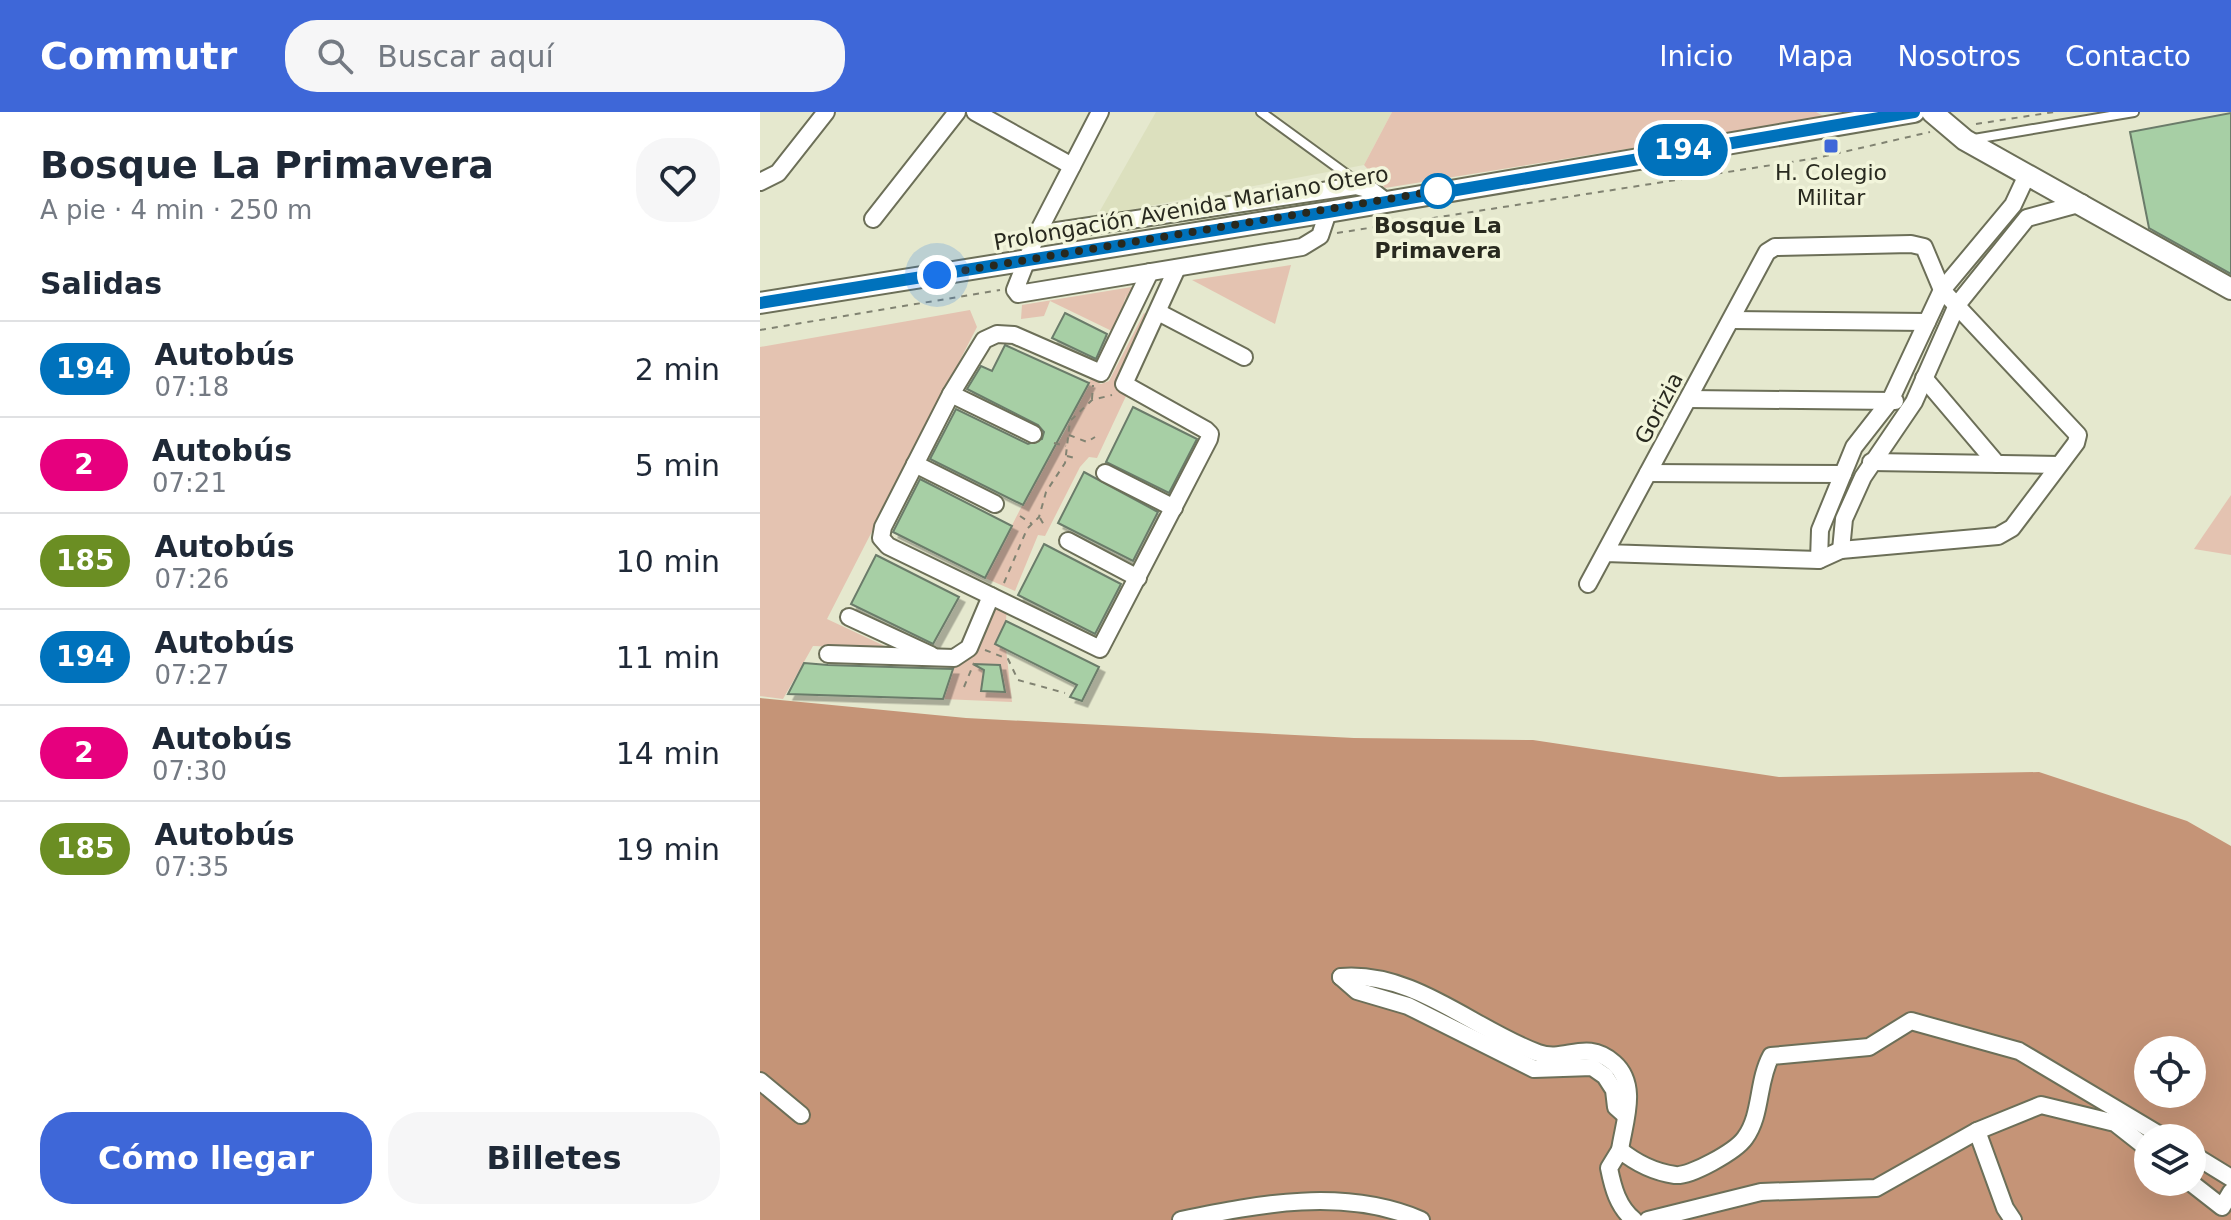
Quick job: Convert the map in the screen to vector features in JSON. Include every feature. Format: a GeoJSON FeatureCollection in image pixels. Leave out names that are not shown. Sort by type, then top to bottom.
{"type":"FeatureCollection","features":[{"type":"Feature","properties":{"kind":"street"},"geometry":{"type":"LineString","coordinates":[[760,182],[778,173],[826,112]]}},
{"type":"Feature","properties":{"kind":"street"},"geometry":{"type":"LineString","coordinates":[[873,219],[957,112]]}},
{"type":"Feature","properties":{"kind":"street"},"geometry":{"type":"LineString","coordinates":[[975,112],[1072,166]]}},
{"type":"Feature","properties":{"kind":"street"},"geometry":{"type":"LineString","coordinates":[[1100,112],[1037,234],[1015,290],[1018,294],[1302,247],[1320,236],[1328,212]]}},
{"type":"Feature","properties":{"kind":"street","name":"Prolongación Avenida Mariano Otero"},"geometry":{"type":"LineString","coordinates":[[760,303],[1328,212],[1384,200],[1914,112]]}},
{"type":"Feature","properties":{"kind":"street"},"geometry":{"type":"LineString","coordinates":[[1932,112],[1965,140],[2231,289]]}},
{"type":"Feature","properties":{"kind":"street"},"geometry":{"type":"LineString","coordinates":[[1819,560],[1820,530],[1854,447],[1890,401],[1942,290],[2013,205],[2027,175]]}},
{"type":"Feature","properties":{"kind":"street"},"geometry":{"type":"LineString","coordinates":[[1037,234],[1364,187],[1384,200]]}},
{"type":"Feature","properties":{"kind":"street"},"geometry":{"type":"LineString","coordinates":[[1841,550],[1844,519],[1871,462],[1914,402],[1957,305],[2027,218],[2082,203]]}},
{"type":"Feature","properties":{"kind":"street"},"geometry":{"type":"LineString","coordinates":[[2013,205],[2027,218]]}},
{"type":"Feature","properties":{"kind":"street","name":"Gorizia"},"geometry":{"type":"LineString","coordinates":[[1588,584],[1767,252],[1775,247],[1911,244],[1924,247],[1942,290]]}},
{"type":"Feature","properties":{"kind":"street"},"geometry":{"type":"LineString","coordinates":[[1150,272],[1101,373],[1014,335],[997,334],[984,340],[951,394],[883,527],[881,538],[888,546],[1100,649],[1210,434],[1124,384],[1177,268]]}},
{"type":"Feature","properties":{"kind":"street"},"geometry":{"type":"LineString","coordinates":[[1605,553],[1819,560],[1841,550],[1998,536],[2012,528],[2076,443],[2075,428],[1942,290]]}},
{"type":"Feature","properties":{"kind":"street"},"geometry":{"type":"LineString","coordinates":[[1158,312],[1244,357]]}},
{"type":"Feature","properties":{"kind":"street"},"geometry":{"type":"LineString","coordinates":[[1732,320],[1927,322]]}},
{"type":"Feature","properties":{"kind":"street"},"geometry":{"type":"LineString","coordinates":[[1924,378],[1997,464]]}},
{"type":"Feature","properties":{"kind":"street"},"geometry":{"type":"LineString","coordinates":[[951,394],[1033,434]]}},
{"type":"Feature","properties":{"kind":"street"},"geometry":{"type":"LineString","coordinates":[[1689,399],[1914,402]]}},
{"type":"Feature","properties":{"kind":"street"},"geometry":{"type":"LineString","coordinates":[[1871,462],[2059,465]]}},
{"type":"Feature","properties":{"kind":"street"},"geometry":{"type":"LineString","coordinates":[[915,464],[995,504]]}},
{"type":"Feature","properties":{"kind":"street"},"geometry":{"type":"LineString","coordinates":[[1105,473],[1174,508]]}},
{"type":"Feature","properties":{"kind":"street"},"geometry":{"type":"LineString","coordinates":[[1648,473],[1843,474]]}},
{"type":"Feature","properties":{"kind":"street"},"geometry":{"type":"LineString","coordinates":[[1068,541],[1138,578]]}},
{"type":"Feature","properties":{"kind":"street"},"geometry":{"type":"LineString","coordinates":[[828,654],[954,658],[969,648],[994,598]]}},
{"type":"Feature","properties":{"kind":"street"},"geometry":{"type":"LineString","coordinates":[[849,617],[940,659]]}},
{"type":"Feature","properties":{"kind":"street"},"geometry":{"type":"LineString","coordinates":[[1625,1115],[1616,1107],[1614,1090],[1605,1076],[1592,1067],[1534,1069],[1408,1006],[1357,991],[1341,977],[1363,976],[1413,990],[1540,1054],[1582,1049],[1597,1052],[1616,1064],[1624,1078],[1629,1103],[1620,1150],[1609,1168],[1623,1211],[1634,1220]]}},
{"type":"Feature","properties":{"kind":"street"},"geometry":{"type":"LineString","coordinates":[[1620,1150],[1636,1163],[1679,1176],[1719,1159],[1745,1139],[1757,1109],[1760,1075],[1771,1056],[1869,1047],[1911,1021],[2019,1051],[2142,1124]]}},
{"type":"Feature","properties":{"kind":"street"},"geometry":{"type":"LineString","coordinates":[[760,1081],[801,1115]]}},
{"type":"Feature","properties":{"kind":"street"},"geometry":{"type":"LineString","coordinates":[[1648,1220],[1761,1192],[1876,1188],[1977,1131],[2041,1105],[2115,1123],[2134,1138]]}},
{"type":"Feature","properties":{"kind":"street"},"geometry":{"type":"LineString","coordinates":[[1977,1131],[2005,1208],[2013,1220]]}},
{"type":"Feature","properties":{"kind":"street"},"geometry":{"type":"LineString","coordinates":[[2206,1163],[2231,1178]]}},
{"type":"Feature","properties":{"kind":"street"},"geometry":{"type":"LineString","coordinates":[[2206,1194],[2222,1207],[2231,1192]]}},
{"type":"Feature","properties":{"kind":"street"},"geometry":{"type":"LineString","coordinates":[[1181,1220],[1257,1205],[1303,1200],[1359,1205],[1421,1220]]}},
{"type":"Feature","properties":{"kind":"lane"},"geometry":{"type":"LineString","coordinates":[[1261,112],[1364,187]]}},
{"type":"Feature","properties":{"kind":"lane"},"geometry":{"type":"LineString","coordinates":[[1965,140],[2134,112]]}},
{"type":"Feature","properties":{"kind":"path"},"geometry":{"type":"LineString","coordinates":[[1320,236],[1817,158],[1948,128],[2054,112]]}},
{"type":"Feature","properties":{"kind":"path"},"geometry":{"type":"LineString","coordinates":[[760,330],[1005,289]]}},
{"type":"Feature","properties":{"kind":"path"},"geometry":{"type":"LineString","coordinates":[[1092,400],[1094,380]]}},
{"type":"Feature","properties":{"kind":"path"},"geometry":{"type":"LineString","coordinates":[[994,598],[1032,524],[1039,517],[1046,492],[1066,456],[1070,421],[1092,400],[1113,395]]}},
{"type":"Feature","properties":{"kind":"path"},"geometry":{"type":"LineString","coordinates":[[1068,435],[1087,442],[1095,437]]}},
{"type":"Feature","properties":{"kind":"path"},"geometry":{"type":"LineString","coordinates":[[1054,443],[1067,446]]}},
{"type":"Feature","properties":{"kind":"path"},"geometry":{"type":"LineString","coordinates":[[1066,456],[1078,459]]}},
{"type":"Feature","properties":{"kind":"path"},"geometry":{"type":"LineString","coordinates":[[1020,516],[1032,524]]}},
{"type":"Feature","properties":{"kind":"path"},"geometry":{"type":"LineString","coordinates":[[1039,517],[1044,525]]}},
{"type":"Feature","properties":{"kind":"path"},"geometry":{"type":"LineString","coordinates":[[980,648],[1008,659],[1018,680],[1065,693]]}},
{"type":"Feature","properties":{"kind":"path"},"geometry":{"type":"LineString","coordinates":[[964,687],[974,661]]}},
{"type":"Feature","properties":{"kind":"shaded area"},"geometry":{"type":"Polygon","coordinates":[[[1156,112],[1392,112],[1364,165],[1097,216],[1156,112]]]}},
{"type":"Feature","properties":{"kind":"shaded area"},"geometry":{"type":"Polygon","coordinates":[[[1392,112],[1816,112],[1825,117],[1385,188],[1364,165],[1392,112]]]}},
{"type":"Feature","properties":{"kind":"shaded area"},"geometry":{"type":"Polygon","coordinates":[[[1291,265],[1275,324],[1192,280],[1291,265]]]}},
{"type":"Feature","properties":{"kind":"shaded area"},"geometry":{"type":"Polygon","coordinates":[[[1138,286],[1123,317],[1126,293],[1118,334],[1050,301],[1044,316],[1021,319],[1022,305],[1138,286]]]}},
{"type":"Feature","properties":{"kind":"shaded area"},"geometry":{"type":"Polygon","coordinates":[[[970,310],[977,327],[827,619],[891,649],[813,646],[783,699],[760,696],[760,347],[970,310]]]}},
{"type":"Feature","properties":{"kind":"shaded area"},"geometry":{"type":"Polygon","coordinates":[[[1144,313],[1148,315],[1115,381],[1115,388],[1126,396],[1097,458],[1089,457],[1080,467],[1045,536],[1038,535],[1015,591],[985,578],[1091,379],[1101,384],[1109,381],[1144,313]]]}},
{"type":"Feature","properties":{"kind":"shaded area"},"geometry":{"type":"Polygon","coordinates":[[[2231,495],[2231,555],[2194,549],[2231,495]]]}},
{"type":"Feature","properties":{"kind":"shaded area"},"geometry":{"type":"Polygon","coordinates":[[[997,599],[1007,604],[1006,621],[995,643],[1006,649],[1012,702],[943,699],[953,669],[997,599]]]}},
{"type":"Feature","properties":{"kind":"shaded area"},"geometry":{"type":"Polygon","coordinates":[[[760,698],[966,718],[1354,738],[1533,740],[1779,777],[2039,772],[2187,821],[2231,846],[2231,1220],[760,1220],[760,698]]]}},
{"type":"Feature","properties":{"kind":"building"},"geometry":{"type":"Polygon","coordinates":[[[2231,113],[2231,274],[2149,228],[2130,132],[2231,113]]]}},
{"type":"Feature","properties":{"kind":"building"},"geometry":{"type":"Polygon","coordinates":[[[1065,313],[1107,334],[1096,359],[1052,338],[1065,313]]]}},
{"type":"Feature","properties":{"kind":"building"},"geometry":{"type":"Polygon","coordinates":[[[1005,345],[1089,383],[1023,505],[930,459],[956,409],[1028,444],[1042,439],[1044,432],[1038,425],[967,389],[981,366],[992,371],[1005,345]]]}},
{"type":"Feature","properties":{"kind":"building"},"geometry":{"type":"Polygon","coordinates":[[[1133,407],[1197,439],[1169,493],[1106,462],[1133,407]]]}},
{"type":"Feature","properties":{"kind":"building"},"geometry":{"type":"Polygon","coordinates":[[[1084,472],[1158,512],[1133,561],[1058,523],[1084,472]]]}},
{"type":"Feature","properties":{"kind":"building"},"geometry":{"type":"Polygon","coordinates":[[[920,479],[1012,526],[985,578],[893,532],[920,479]]]}},
{"type":"Feature","properties":{"kind":"building"},"geometry":{"type":"Polygon","coordinates":[[[1044,544],[1121,584],[1095,634],[1018,595],[1044,544]]]}},
{"type":"Feature","properties":{"kind":"building"},"geometry":{"type":"Polygon","coordinates":[[[876,555],[959,597],[933,644],[851,604],[876,555]]]}},
{"type":"Feature","properties":{"kind":"building"},"geometry":{"type":"Polygon","coordinates":[[[1006,621],[1099,667],[1082,701],[1070,697],[1077,685],[995,644],[1006,621]]]}},
{"type":"Feature","properties":{"kind":"building"},"geometry":{"type":"Polygon","coordinates":[[[804,663],[953,669],[943,699],[788,694],[804,663]]]}},
{"type":"Feature","properties":{"kind":"building"},"geometry":{"type":"Polygon","coordinates":[[[973,664],[1000,665],[1005,692],[981,691],[984,670],[973,664]]]}},
{"type":"Feature","properties":{"kind":"bus line","name":"194"},"geometry":{"type":"LineString","coordinates":[[760,303],[1328,212],[1384,200],[1914,112]]}},
{"type":"Feature","properties":{"kind":"place","name":"H. Colegio Militar"},"geometry":{"type":"Point","coordinates":[1831,146]}},
{"type":"Feature","properties":{"kind":"place","name":"Bosque La Primavera"},"geometry":{"type":"Point","coordinates":[1438,191]}},
{"type":"Feature","properties":{"kind":"route"},"geometry":{"type":"LineString","coordinates":[[937,275],[1328,212],[1447,189],[1438,191]]}}]}
